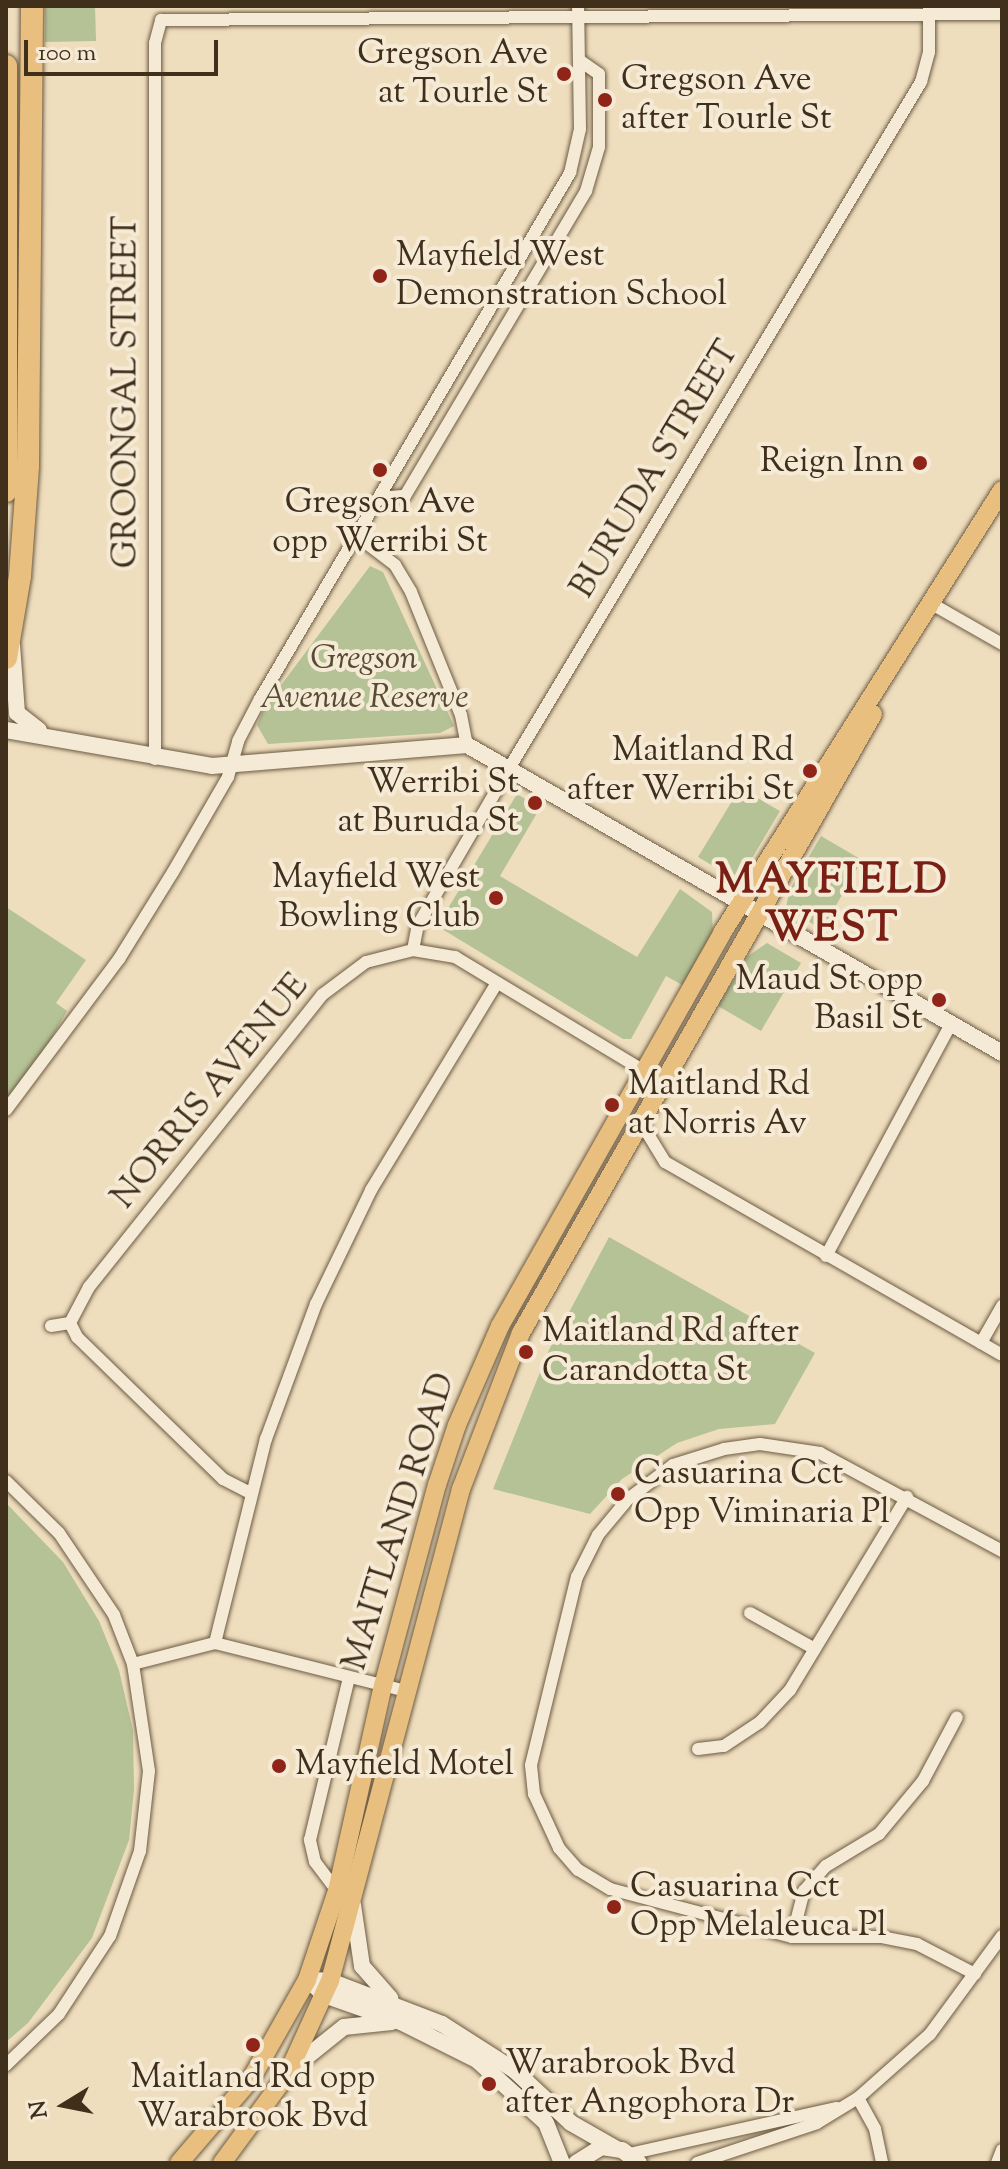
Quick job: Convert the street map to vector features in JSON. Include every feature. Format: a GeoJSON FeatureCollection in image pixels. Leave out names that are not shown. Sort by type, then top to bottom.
{"type":"FeatureCollection","features":[{"type":"Feature","properties":{"kind":"highway"},"geometry":{"type":"LineString","coordinates":[[6,658],[28,466],[32,6]]}},
{"type":"Feature","properties":{"kind":"highway"},"geometry":{"type":"LineString","coordinates":[[6,66],[6,491]]}},
{"type":"Feature","properties":{"kind":"main road","name":"MAITLAND ROAD"},"geometry":{"type":"LineString","coordinates":[[222,2163],[288,2073],[327,1988],[383,1686],[437,1485],[478,1372],[527,1272],[740,904],[898,660],[1002,490]]}},
{"type":"Feature","properties":{"kind":"main road"},"geometry":{"type":"LineString","coordinates":[[11,635],[19,717],[75,742]]}},
{"type":"Feature","properties":{"kind":"main road","name":"MAITLAND ROAD"},"geometry":{"type":"LineString","coordinates":[[179,2163],[251,2079],[307,1980],[345,1893],[406,1691],[461,1489],[521,1333],[639,1119],[861,741],[898,660]]}},
{"type":"Feature","properties":{"kind":"main road"},"geometry":{"type":"LineString","coordinates":[[6,730],[155,759],[234,764],[467,745],[510,767],[757,915],[1002,1053]]}},
{"type":"Feature","properties":{"kind":"main road"},"geometry":{"type":"LineString","coordinates":[[345,1893],[362,1966],[400,2014],[477,2060],[508,2084],[546,2123],[562,2163]]}},
{"type":"Feature","properties":{"kind":"main road"},"geometry":{"type":"LineString","coordinates":[[307,1980],[477,2044],[571,2123],[628,2155]]}},
{"type":"Feature","properties":{"kind":"main road"},"geometry":{"type":"LineString","coordinates":[[288,2073],[344,2027],[400,2014]]}},
{"type":"Feature","properties":{"kind":"main road"},"geometry":{"type":"LineString","coordinates":[[576,2163],[591,2151],[628,2155]]}},
{"type":"Feature","properties":{"kind":"street"},"geometry":{"type":"LineString","coordinates":[[184,12],[776,9],[1002,14]]}},
{"type":"Feature","properties":{"kind":"street"},"geometry":{"type":"LineString","coordinates":[[6,1110],[119,959],[234,764],[238,741],[260,699],[570,173],[579,137],[579,10]]}},
{"type":"Feature","properties":{"kind":"street","name":"BURUDA STREET"},"geometry":{"type":"LineString","coordinates":[[413,950],[418,925],[510,767],[921,82],[929,10]]}},
{"type":"Feature","properties":{"kind":"street","name":"GROONGAL STREET"},"geometry":{"type":"LineString","coordinates":[[155,759],[157,25],[184,12]]}},
{"type":"Feature","properties":{"kind":"street"},"geometry":{"type":"LineString","coordinates":[[380,498],[405,496],[586,191],[599,147],[599,74],[596,68],[579,60]]}},
{"type":"Feature","properties":{"kind":"street"},"geometry":{"type":"LineString","coordinates":[[357,536],[395,565],[411,592],[461,715],[467,745]]}},
{"type":"Feature","properties":{"kind":"street"},"geometry":{"type":"LineString","coordinates":[[932,604],[1002,644]]}},
{"type":"Feature","properties":{"kind":"street","name":"NORRIS AVENUE"},"geometry":{"type":"LineString","coordinates":[[70,1323],[89,1287],[322,995],[366,962],[413,950],[455,957],[642,1070]]}},
{"type":"Feature","properties":{"kind":"street"},"geometry":{"type":"LineString","coordinates":[[215,1643],[251,1493],[289,1375],[335,1260],[371,1190],[497,983]]}},
{"type":"Feature","properties":{"kind":"street"},"geometry":{"type":"LineString","coordinates":[[826,1256],[951,1024]]}},
{"type":"Feature","properties":{"kind":"street"},"geometry":{"type":"LineString","coordinates":[[639,1119],[665,1162],[1002,1355]]}},
{"type":"Feature","properties":{"kind":"street"},"geometry":{"type":"LineString","coordinates":[[981,1343],[1002,1306]]}},
{"type":"Feature","properties":{"kind":"street"},"geometry":{"type":"LineString","coordinates":[[51,1326],[70,1323],[77,1337],[223,1479],[251,1493]]}},
{"type":"Feature","properties":{"kind":"street"},"geometry":{"type":"LineString","coordinates":[[975,1974],[917,1944],[881,1937],[792,1937],[643,1900],[578,1870],[547,1829],[534,1794],[531,1765],[539,1718],[577,1577],[598,1535],[628,1499],[673,1465],[724,1449],[760,1444],[820,1453],[907,1497],[1002,1551]]}},
{"type":"Feature","properties":{"kind":"street"},"geometry":{"type":"LineString","coordinates":[[6,1481],[30,1500],[86,1569],[114,1615],[133,1664],[149,1771],[131,1886],[87,1976],[59,2014],[6,2065]]}},
{"type":"Feature","properties":{"kind":"street"},"geometry":{"type":"LineString","coordinates":[[698,1749],[724,1746],[760,1722],[790,1690],[907,1497]]}},
{"type":"Feature","properties":{"kind":"street"},"geometry":{"type":"LineString","coordinates":[[750,1613],[815,1649]]}},
{"type":"Feature","properties":{"kind":"street"},"geometry":{"type":"LineString","coordinates":[[133,1664],[215,1643],[406,1691]]}},
{"type":"Feature","properties":{"kind":"street"},"geometry":{"type":"LineString","coordinates":[[345,1893],[315,1862],[310,1840],[349,1678]]}},
{"type":"Feature","properties":{"kind":"street"},"geometry":{"type":"LineString","coordinates":[[792,1937],[804,1891],[826,1866],[879,1834],[923,1781],[957,1717]]}},
{"type":"Feature","properties":{"kind":"street"},"geometry":{"type":"LineString","coordinates":[[697,2163],[817,2123],[852,2102],[930,2034],[1002,1936]]}},
{"type":"Feature","properties":{"kind":"street"},"geometry":{"type":"LineString","coordinates":[[628,2155],[673,2147],[773,2118],[852,2102]]}},
{"type":"Feature","properties":{"kind":"street"},"geometry":{"type":"LineString","coordinates":[[852,2102],[875,2129],[882,2163]]}},
{"type":"Feature","properties":{"kind":"street"},"geometry":{"type":"LineString","coordinates":[[997,2163],[1002,2150]]}},
{"type":"Feature","properties":{"kind":"green space"},"geometry":{"type":"Polygon","coordinates":[[[45,6],[95,6],[96,41],[45,42],[45,6]]]}},
{"type":"Feature","properties":{"kind":"green space","name":"Gregson Avenue Reserve"},"geometry":{"type":"Polygon","coordinates":[[[370,566],[383,572],[454,726],[440,733],[268,744],[257,725],[264,708],[370,566]]]}},
{"type":"Feature","properties":{"kind":"green space"},"geometry":{"type":"Polygon","coordinates":[[[740,788],[780,811],[742,875],[732,877],[698,857],[740,788]]]}},
{"type":"Feature","properties":{"kind":"green space","name":"Mayfield West Bowling Club"},"geometry":{"type":"Polygon","coordinates":[[[517,794],[540,808],[500,876],[637,957],[680,889],[712,912],[713,934],[686,987],[666,976],[631,1039],[623,1039],[442,929],[441,920],[517,794]]]}},
{"type":"Feature","properties":{"kind":"green space"},"geometry":{"type":"Polygon","coordinates":[[[821,836],[862,860],[822,930],[786,907],[790,889],[821,836]]]}},
{"type":"Feature","properties":{"kind":"green space"},"geometry":{"type":"Polygon","coordinates":[[[6,907],[86,960],[56,1003],[67,1011],[6,1118],[6,907]]]}},
{"type":"Feature","properties":{"kind":"green space"},"geometry":{"type":"Polygon","coordinates":[[[767,943],[801,963],[761,1031],[718,1006],[748,956],[767,943]]]}},
{"type":"Feature","properties":{"kind":"green space"},"geometry":{"type":"Polygon","coordinates":[[[609,1237],[815,1353],[775,1424],[719,1429],[677,1443],[622,1479],[590,1514],[493,1489],[549,1350],[609,1237]]]}},
{"type":"Feature","properties":{"kind":"green space"},"geometry":{"type":"Polygon","coordinates":[[[6,1503],[63,1562],[99,1621],[119,1670],[133,1731],[134,1789],[129,1840],[92,1938],[28,2023],[6,2042],[6,1503]]]}},
{"type":"Feature","properties":{"kind":"place","name":"Gregson Ave at Tourle St"},"geometry":{"type":"Point","coordinates":[564,74]}},
{"type":"Feature","properties":{"kind":"place","name":"Gregson Ave after Tourle St"},"geometry":{"type":"Point","coordinates":[605,100]}},
{"type":"Feature","properties":{"kind":"place","name":"Mayfield West Demonstration School"},"geometry":{"type":"Point","coordinates":[380,276]}},
{"type":"Feature","properties":{"kind":"place","name":"Reign Inn"},"geometry":{"type":"Point","coordinates":[920,463]}},
{"type":"Feature","properties":{"kind":"place","name":"Gregson Ave opp Werribi St"},"geometry":{"type":"Point","coordinates":[380,470]}},
{"type":"Feature","properties":{"kind":"place","name":"Maitland Rd after Werribi St"},"geometry":{"type":"Point","coordinates":[810,771]}},
{"type":"Feature","properties":{"kind":"place","name":"Werribi St at Buruda St"},"geometry":{"type":"Point","coordinates":[535,803]}},
{"type":"Feature","properties":{"kind":"place","name":"Mayfield West Bowling Club"},"geometry":{"type":"Point","coordinates":[496,898]}},
{"type":"Feature","properties":{"kind":"place","name":"Maud St opp Basil St"},"geometry":{"type":"Point","coordinates":[939,1000]}},
{"type":"Feature","properties":{"kind":"place","name":"Maitland Rd at Norris Av"},"geometry":{"type":"Point","coordinates":[612,1105]}},
{"type":"Feature","properties":{"kind":"place","name":"Maitland Rd after Carandotta St"},"geometry":{"type":"Point","coordinates":[526,1352]}},
{"type":"Feature","properties":{"kind":"place","name":"Casuarina Cct Opp Viminaria Pl"},"geometry":{"type":"Point","coordinates":[618,1494]}},
{"type":"Feature","properties":{"kind":"place","name":"Mayfield Motel"},"geometry":{"type":"Point","coordinates":[279,1766]}},
{"type":"Feature","properties":{"kind":"place","name":"Casuarina Cct Opp Melaleuca Pl"},"geometry":{"type":"Point","coordinates":[614,1907]}},
{"type":"Feature","properties":{"kind":"place","name":"Maitland Rd opp Warabrook Bvd"},"geometry":{"type":"Point","coordinates":[253,2045]}},
{"type":"Feature","properties":{"kind":"place","name":"Warabrook Bvd after Angophora Dr"},"geometry":{"type":"Point","coordinates":[489,2084]}},
{"type":"Feature","properties":{"kind":"district","name":"MAYFIELD WEST"},"geometry":{"type":"Point","coordinates":[832,906]}}]}
